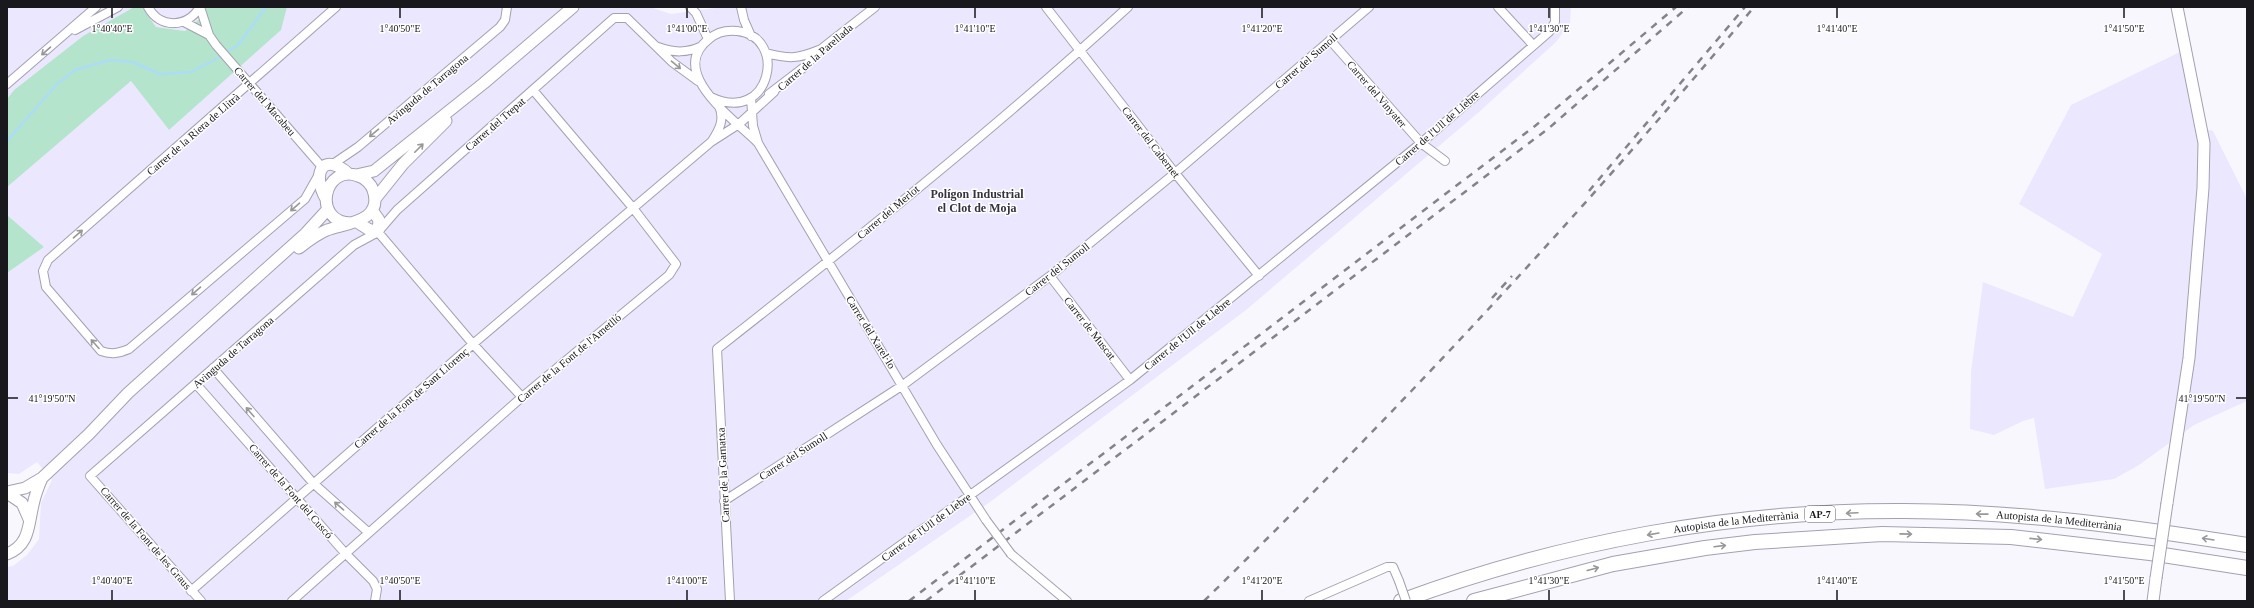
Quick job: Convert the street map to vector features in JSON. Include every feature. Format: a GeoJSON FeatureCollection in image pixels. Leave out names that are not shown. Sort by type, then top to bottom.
{"type":"FeatureCollection","features":[{"type":"Feature","properties":{"kind":"highway","name":"Autopista de la Mediterrània"},"geometry":{"type":"LineString","coordinates":[[1401,601],[1458,581],[1584,547],[1716,524],[1820,514],[1904,511],[2000,514],[2106,523],[2247,545]]}},
{"type":"Feature","properties":{"kind":"highway","name":"Autopista de la Mediterrània"},"geometry":{"type":"LineString","coordinates":[[1474,601],[1613,564],[1705,548],[1755,542],[1882,534],[2011,537],[2150,553],[2247,568]]}},
{"type":"Feature","properties":{"kind":"street"},"geometry":{"type":"LineString","coordinates":[[7,84],[96,7]]}},
{"type":"Feature","properties":{"kind":"street"},"geometry":{"type":"LineString","coordinates":[[60,38],[118,7]]}},
{"type":"Feature","properties":{"kind":"street"},"geometry":{"type":"LineString","coordinates":[[148,7],[156,18],[162,22],[177,24],[184,22],[196,14],[200,7]]}},
{"type":"Feature","properties":{"kind":"street","name":"Carrer del Macabeu"},"geometry":{"type":"LineString","coordinates":[[200,7],[209,35],[216,45],[250,83],[320,171]]}},
{"type":"Feature","properties":{"kind":"street","name":"Carrer de la Riera de Llitrà"},"geometry":{"type":"LineString","coordinates":[[320,171],[305,199],[129,349],[111,354],[101,351],[46,287],[43,272],[48,260],[336,7]]}},
{"type":"Feature","properties":{"kind":"street","name":"Avinguda de Tarragona"},"geometry":{"type":"LineString","coordinates":[[333,164],[358,147],[500,27],[504,20],[507,7]]}},
{"type":"Feature","properties":{"kind":"street"},"geometry":{"type":"LineString","coordinates":[[7,492],[25,488],[42,478],[89,434],[128,393],[306,233],[327,204],[328,188],[332,182],[338,177],[374,171],[484,83],[573,7]]}},
{"type":"Feature","properties":{"kind":"street"},"geometry":{"type":"LineString","coordinates":[[690,7],[696,13],[705,42],[696,63],[698,81]]}},
{"type":"Feature","properties":{"kind":"street"},"geometry":{"type":"LineString","coordinates":[[741,7],[744,20],[751,36]]}},
{"type":"Feature","properties":{"kind":"street","name":"Carrer de la Parellada"},"geometry":{"type":"LineString","coordinates":[[633,208],[711,142],[739,124],[751,114],[807,64],[820,50],[874,7]]}},
{"type":"Feature","properties":{"kind":"street","name":"Carrer del Cabernet"},"geometry":{"type":"LineString","coordinates":[[1046,7],[1175,173],[1260,276]]}},
{"type":"Feature","properties":{"kind":"street","name":"Carrer del Merlot"},"geometry":{"type":"LineString","coordinates":[[717,349],[829,261],[1079,51],[1128,7]]}},
{"type":"Feature","properties":{"kind":"street","name":"Carrer del Sumoll"},"geometry":{"type":"LineString","coordinates":[[724,501],[903,385],[1050,276],[1175,173],[1369,7]]}},
{"type":"Feature","properties":{"kind":"street"},"geometry":{"type":"LineString","coordinates":[[1498,7],[1533,45]]}},
{"type":"Feature","properties":{"kind":"street","name":"Carrer de l'Ull de Llebre"},"geometry":{"type":"LineString","coordinates":[[823,601],[1130,380],[1260,276],[1421,143],[1549,32],[1555,22],[1555,7]]}},
{"type":"Feature","properties":{"kind":"street"},"geometry":{"type":"LineString","coordinates":[[2155,601],[2156,578],[2188,358],[2203,188],[2204,143],[2177,7]]}},
{"type":"Feature","properties":{"kind":"street","name":"Carrer del Trepat"},"geometry":{"type":"LineString","coordinates":[[378,232],[397,210],[614,18],[627,18],[656,46]]}},
{"type":"Feature","properties":{"kind":"street","name":"Carrer del Macabeu"},"geometry":{"type":"LineString","coordinates":[[184,22],[209,35]]}},
{"type":"Feature","properties":{"kind":"street"},"geometry":{"type":"LineString","coordinates":[[656,46],[668,51],[682,52],[705,42],[718,33],[729,31],[741,32],[751,36],[760,44],[766,53],[768,65],[767,77],[762,88],[752,97],[743,102],[721,102],[711,97]]}},
{"type":"Feature","properties":{"kind":"street","name":"Carrer del Vinyater"},"geometry":{"type":"LineString","coordinates":[[1330,40],[1421,143],[1445,161]]}},
{"type":"Feature","properties":{"kind":"street"},"geometry":{"type":"LineString","coordinates":[[656,46],[672,62],[698,81],[711,97],[758,143]]}},
{"type":"Feature","properties":{"kind":"street"},"geometry":{"type":"LineString","coordinates":[[766,53],[784,58],[799,58],[820,50]]}},
{"type":"Feature","properties":{"kind":"street"},"geometry":{"type":"LineString","coordinates":[[248,286],[315,236],[366,218],[372,210],[375,199],[403,164],[484,83]]}},
{"type":"Feature","properties":{"kind":"street","name":"Carrer de la Font de l'Ametlló"},"geometry":{"type":"LineString","coordinates":[[292,601],[522,397],[669,275],[676,264],[633,208],[533,90]]}},
{"type":"Feature","properties":{"kind":"street","name":"Carrer de la Parellada"},"geometry":{"type":"LineString","coordinates":[[752,97],[765,96],[774,92]]}},
{"type":"Feature","properties":{"kind":"street"},"geometry":{"type":"LineString","coordinates":[[752,97],[751,114],[758,143]]}},
{"type":"Feature","properties":{"kind":"street","name":"Carrer de la Parellada"},"geometry":{"type":"LineString","coordinates":[[711,142],[721,125],[722,118],[718,104]]}},
{"type":"Feature","properties":{"kind":"street","name":"Carrer del Xarel·lo"},"geometry":{"type":"LineString","coordinates":[[758,143],[969,496],[1011,554],[1067,601]]}},
{"type":"Feature","properties":{"kind":"street"},"geometry":{"type":"LineString","coordinates":[[375,199],[370,184],[342,168],[333,164],[320,171],[320,188],[327,204],[337,219],[354,223],[378,232],[473,344],[522,397]]}},
{"type":"Feature","properties":{"kind":"street","name":"Carrer de la Font de Sant Llorenç"},"geometry":{"type":"LineString","coordinates":[[191,591],[473,344],[633,208]]}},
{"type":"Feature","properties":{"kind":"street"},"geometry":{"type":"LineString","coordinates":[[372,210],[379,220],[378,232]]}},
{"type":"Feature","properties":{"kind":"street","name":"Avinguda de Tarragona"},"geometry":{"type":"LineString","coordinates":[[90,476],[354,245],[378,232]]}},
{"type":"Feature","properties":{"kind":"street","name":"Carrer de Muscat"},"geometry":{"type":"LineString","coordinates":[[1050,276],[1130,380]]}},
{"type":"Feature","properties":{"kind":"street","name":"Carrer de la Garnatxa"},"geometry":{"type":"LineString","coordinates":[[717,349],[730,601]]}},
{"type":"Feature","properties":{"kind":"street","name":"Carrer de la Font del Cuscó"},"geometry":{"type":"LineString","coordinates":[[213,368],[313,483],[368,532]]}},
{"type":"Feature","properties":{"kind":"street","name":"Carrer de la Font del Cuscó"},"geometry":{"type":"LineString","coordinates":[[196,384],[345,553],[373,581],[377,589],[375,601]]}},
{"type":"Feature","properties":{"kind":"street","name":"Carrer de la Font de les Graus"},"geometry":{"type":"LineString","coordinates":[[90,476],[201,601]]}},
{"type":"Feature","properties":{"kind":"street"},"geometry":{"type":"LineString","coordinates":[[7,554],[22,545],[30,526],[35,495],[42,478]]}},
{"type":"Feature","properties":{"kind":"street"},"geometry":{"type":"LineString","coordinates":[[7,492],[17,498],[24,506],[29,515],[30,526]]}},
{"type":"Feature","properties":{"kind":"street"},"geometry":{"type":"LineString","coordinates":[[1309,601],[1387,567],[1393,567],[1406,601]]}},
{"type":"Feature","properties":{"kind":"shaded area"},"geometry":{"type":"Polygon","coordinates":[[[7,7],[134,7],[83,36],[14,90],[7,99],[7,7]]]}},
{"type":"Feature","properties":{"kind":"shaded area"},"geometry":{"type":"Polygon","coordinates":[[[142,7],[206,7],[205,14],[185,31],[156,27],[142,7]]]}},
{"type":"Feature","properties":{"kind":"shaded area"},"geometry":{"type":"Polygon","coordinates":[[[287,7],[650,7],[671,14],[723,7],[1571,7],[1570,23],[1556,42],[1479,112],[1246,310],[990,502],[846,601],[7,601],[7,567],[13,566],[27,555],[39,539],[41,503],[52,480],[37,462],[19,474],[7,473],[7,273],[44,247],[7,215],[7,186],[131,81],[169,130],[280,30],[287,7]]]}},
{"type":"Feature","properties":{"kind":"shaded area"},"geometry":{"type":"Polygon","coordinates":[[[2180,52],[2198,127],[2213,131],[2247,199],[2247,401],[2194,425],[2139,465],[2114,479],[2045,489],[2034,418],[2023,421],[1994,435],[1970,429],[1971,372],[1983,282],[2073,317],[2102,254],[2019,204],[2071,105],[2180,52]]]}},
{"type":"Feature","properties":{"kind":"green space"},"geometry":{"type":"Polygon","coordinates":[[[134,7],[142,7],[156,27],[185,31],[205,14],[206,7],[287,7],[281,30],[169,130],[131,81],[7,187],[7,99],[14,90],[83,36],[134,7]]]}},
{"type":"Feature","properties":{"kind":"green space"},"geometry":{"type":"Polygon","coordinates":[[[7,215],[44,247],[7,273],[7,215]]]}},
{"type":"Feature","properties":{"kind":"waterway"},"geometry":{"type":"LineString","coordinates":[[226,53],[238,45],[266,7]]}},
{"type":"Feature","properties":{"kind":"waterway"},"geometry":{"type":"LineString","coordinates":[[7,141],[57,84],[75,70],[110,60],[132,62],[160,74],[191,72],[222,56]]}},
{"type":"Feature","properties":{"kind":"railway"},"geometry":{"type":"LineString","coordinates":[[909,601],[1535,126],[1676,7]]}},
{"type":"Feature","properties":{"kind":"railway"},"geometry":{"type":"LineString","coordinates":[[926,601],[1549,128],[1688,7]]}},
{"type":"Feature","properties":{"kind":"railway"},"geometry":{"type":"LineString","coordinates":[[1589,191],[1745,7]]}},
{"type":"Feature","properties":{"kind":"railway"},"geometry":{"type":"LineString","coordinates":[[1204,601],[1347,458],[1555,237],[1689,84],[1754,7]]}},
{"type":"Feature","properties":{"kind":"railway"},"geometry":{"type":"LineString","coordinates":[[1492,298],[1512,276]]}},
{"type":"Feature","properties":{"kind":"district","name":"Polígon Industrial el Clot de Moja"},"geometry":{"type":"Point","coordinates":[977,201]}}]}
